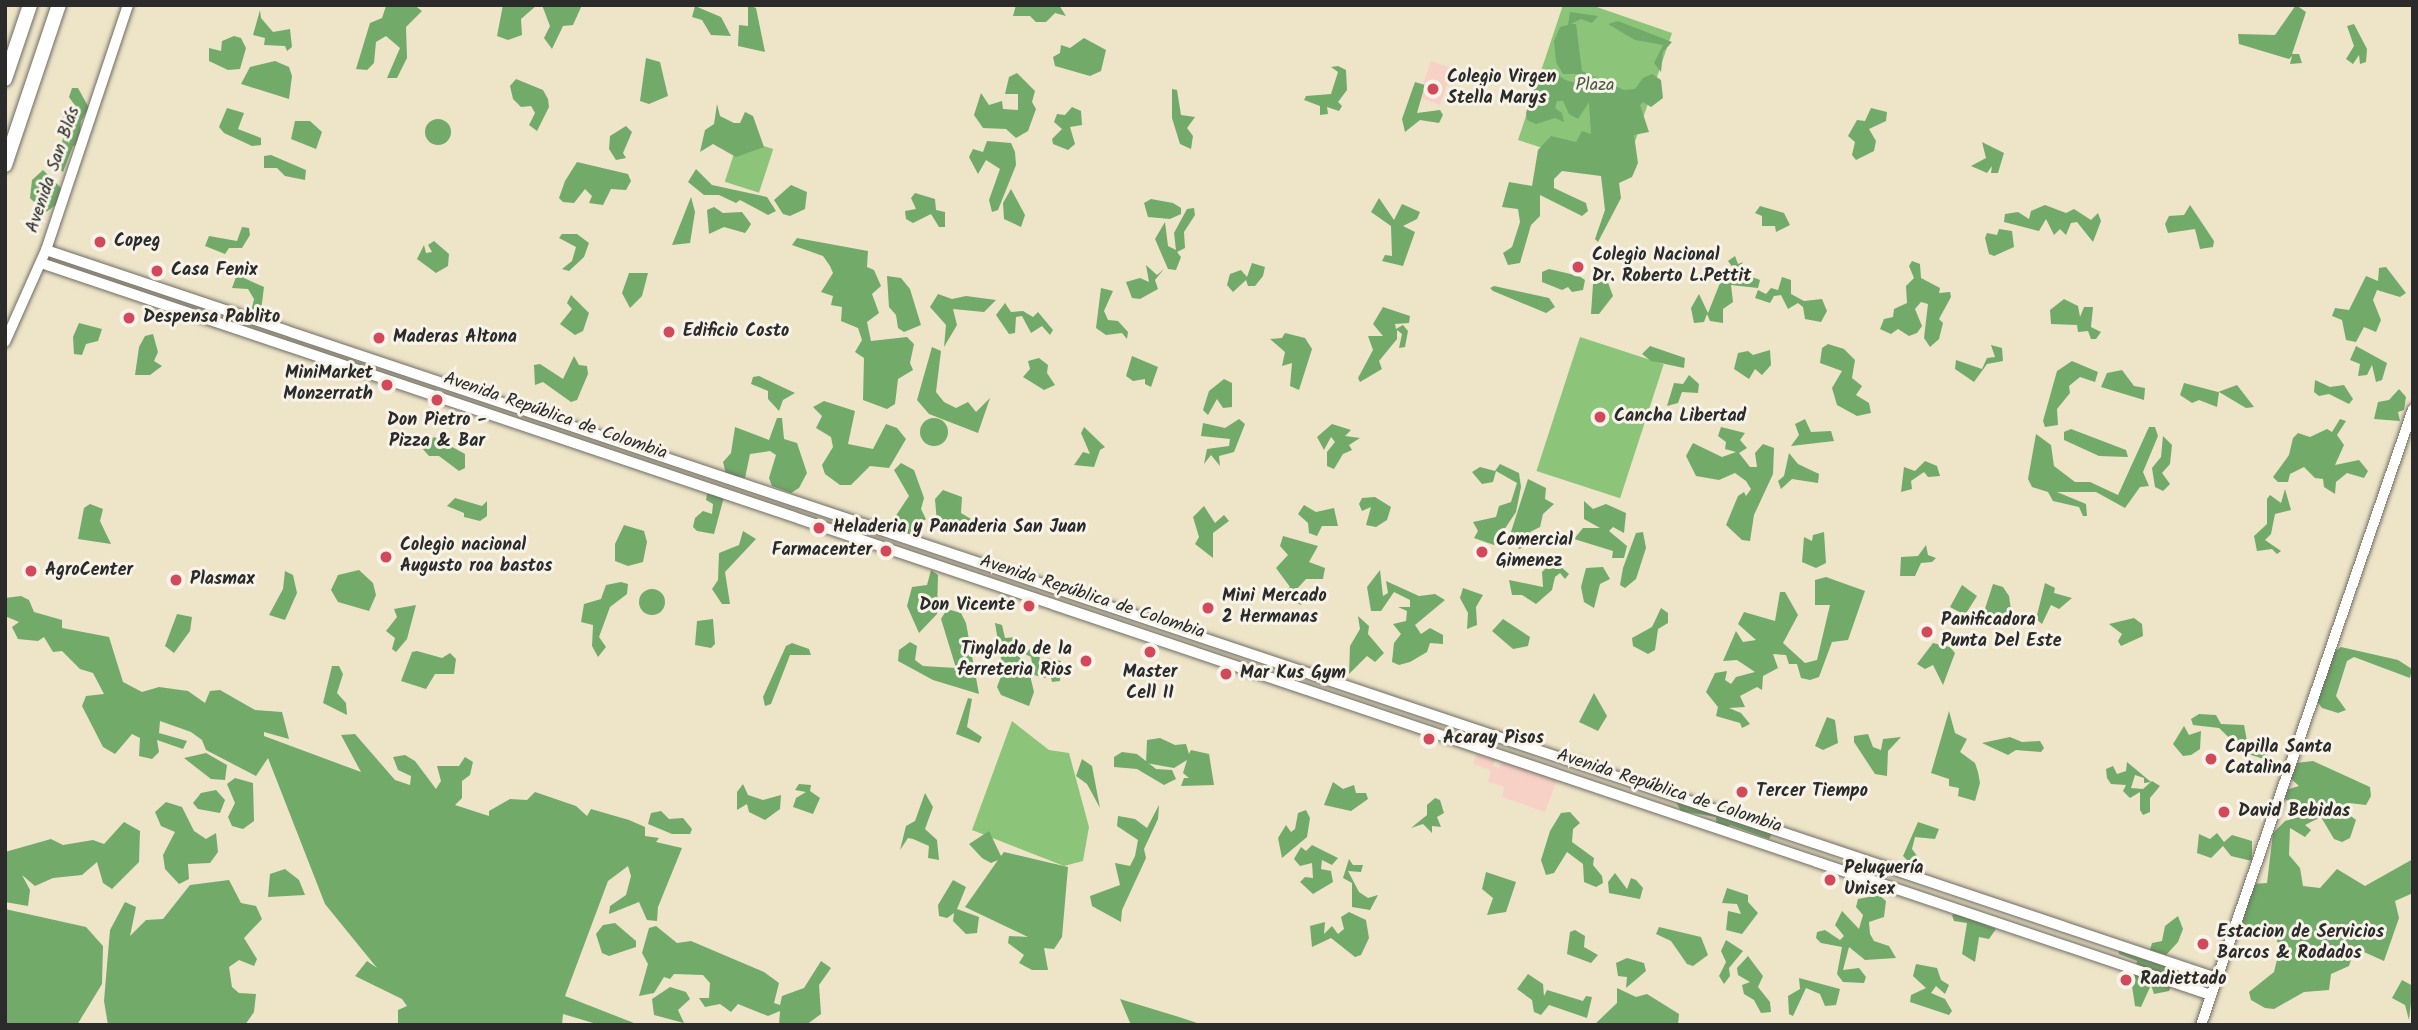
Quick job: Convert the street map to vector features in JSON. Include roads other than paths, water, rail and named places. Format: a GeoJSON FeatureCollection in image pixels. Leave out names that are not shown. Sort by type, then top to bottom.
{"type":"FeatureCollection","features":[{"type":"Feature","properties":{"kind":"highway"},"geometry":{"type":"LineString","coordinates":[[5,79],[30,5]]}},
{"type":"Feature","properties":{"kind":"highway"},"geometry":{"type":"LineString","coordinates":[[5,165],[59,5]]}},
{"type":"Feature","properties":{"kind":"street","name":"Avenida San Blás"},"geometry":{"type":"LineString","coordinates":[[5,342],[46,250],[128,5]]}},
{"type":"Feature","properties":{"kind":"street","name":"Avenida República de Colombia"},"geometry":{"type":"LineString","coordinates":[[46,250],[2217,978]]}},
{"type":"Feature","properties":{"kind":"street","name":"Avenida República de Colombia"},"geometry":{"type":"LineString","coordinates":[[41,263],[2211,995]]}},
{"type":"Feature","properties":{"kind":"street"},"geometry":{"type":"LineString","coordinates":[[2201,1025],[2413,409]]}},
{"type":"Feature","properties":{"kind":"place","name":"Colegio Virgen Stella Marys"},"geometry":{"type":"Point","coordinates":[1433,89]}},
{"type":"Feature","properties":{"kind":"place","name":"Copeg"},"geometry":{"type":"Point","coordinates":[100,242]}},
{"type":"Feature","properties":{"kind":"place","name":"Colegio Nacional Dr. Roberto L.Pettit"},"geometry":{"type":"Point","coordinates":[1578,267]}},
{"type":"Feature","properties":{"kind":"place","name":"Casa Fenix"},"geometry":{"type":"Point","coordinates":[157,271]}},
{"type":"Feature","properties":{"kind":"place","name":"Despensa Pablito"},"geometry":{"type":"Point","coordinates":[129,318]}},
{"type":"Feature","properties":{"kind":"place","name":"Edificio Costo"},"geometry":{"type":"Point","coordinates":[669,332]}},
{"type":"Feature","properties":{"kind":"place","name":"Maderas Altona"},"geometry":{"type":"Point","coordinates":[379,338]}},
{"type":"Feature","properties":{"kind":"place","name":"MiniMarket Monzerrath"},"geometry":{"type":"Point","coordinates":[387,385]}},
{"type":"Feature","properties":{"kind":"place","name":"Don Pietro - Pizza & Bar"},"geometry":{"type":"Point","coordinates":[437,400]}},
{"type":"Feature","properties":{"kind":"place","name":"Cancha Libertad"},"geometry":{"type":"Point","coordinates":[1600,417]}},
{"type":"Feature","properties":{"kind":"place","name":"Heladeria y Panaderia San Juan"},"geometry":{"type":"Point","coordinates":[819,528]}},
{"type":"Feature","properties":{"kind":"place","name":"Farmacenter"},"geometry":{"type":"Point","coordinates":[886,551]}},
{"type":"Feature","properties":{"kind":"place","name":"Comercial Gimenez"},"geometry":{"type":"Point","coordinates":[1482,552]}},
{"type":"Feature","properties":{"kind":"place","name":"Colegio nacional Augusto roa bastos"},"geometry":{"type":"Point","coordinates":[386,557]}},
{"type":"Feature","properties":{"kind":"place","name":"AgroCenter"},"geometry":{"type":"Point","coordinates":[31,571]}},
{"type":"Feature","properties":{"kind":"place","name":"Plasmax"},"geometry":{"type":"Point","coordinates":[176,580]}},
{"type":"Feature","properties":{"kind":"place","name":"Don Vicente"},"geometry":{"type":"Point","coordinates":[1029,606]}},
{"type":"Feature","properties":{"kind":"place","name":"Mini Mercado 2 Hermanas"},"geometry":{"type":"Point","coordinates":[1208,608]}},
{"type":"Feature","properties":{"kind":"place","name":"Panificadora Punta Del Este"},"geometry":{"type":"Point","coordinates":[1927,632]}},
{"type":"Feature","properties":{"kind":"place","name":"Master Cell II"},"geometry":{"type":"Point","coordinates":[1150,652]}},
{"type":"Feature","properties":{"kind":"place","name":"Tinglado de la ferreteria Rios"},"geometry":{"type":"Point","coordinates":[1086,661]}},
{"type":"Feature","properties":{"kind":"place","name":"Mar Kus Gym"},"geometry":{"type":"Point","coordinates":[1226,674]}},
{"type":"Feature","properties":{"kind":"place","name":"Acaray Pisos"},"geometry":{"type":"Point","coordinates":[1429,739]}},
{"type":"Feature","properties":{"kind":"place","name":"Capilla Santa Catalina"},"geometry":{"type":"Point","coordinates":[2211,759]}},
{"type":"Feature","properties":{"kind":"place","name":"Tercer Tiempo"},"geometry":{"type":"Point","coordinates":[1742,792]}},
{"type":"Feature","properties":{"kind":"place","name":"David Bebidas"},"geometry":{"type":"Point","coordinates":[2224,812]}},
{"type":"Feature","properties":{"kind":"place","name":"Peluquería Unisex"},"geometry":{"type":"Point","coordinates":[1830,880]}},
{"type":"Feature","properties":{"kind":"place","name":"Estacion de Servicios Barcos & Rodados"},"geometry":{"type":"Point","coordinates":[2203,944]}},
{"type":"Feature","properties":{"kind":"place","name":"Radiettado"},"geometry":{"type":"Point","coordinates":[2126,980]}},
{"type":"Feature","properties":{"kind":"park label","name":"Plaza"},"geometry":{"type":"Point","coordinates":[1595,86]}}]}
